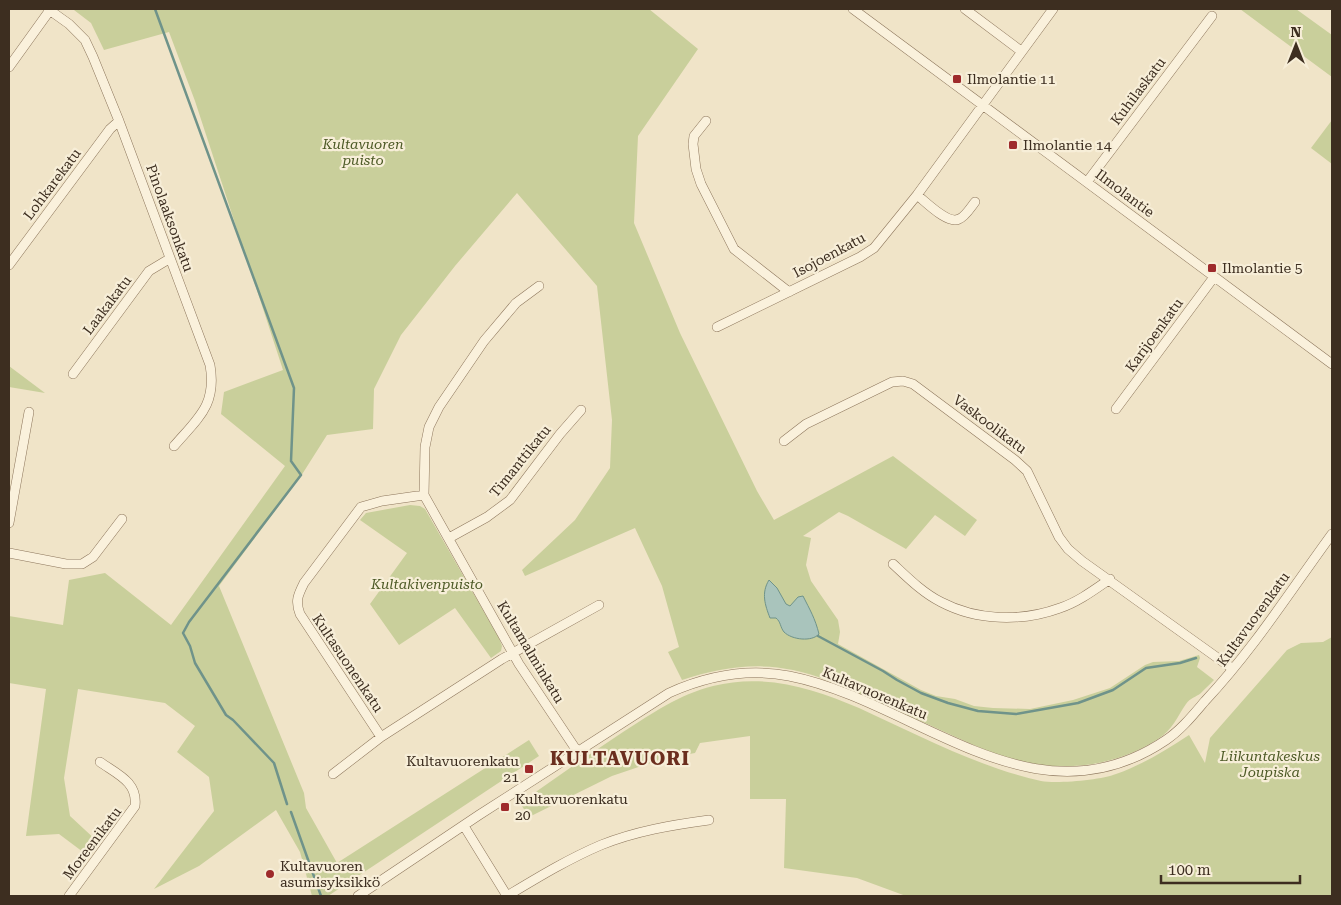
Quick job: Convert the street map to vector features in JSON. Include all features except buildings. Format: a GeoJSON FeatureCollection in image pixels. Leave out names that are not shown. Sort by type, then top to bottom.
{"type":"FeatureCollection","features":[{"type":"Feature","properties":{"kind":"street"},"geometry":{"type":"LineString","coordinates":[[9,67],[49,9]]}},
{"type":"Feature","properties":{"kind":"street","name":"Pinolaaksonkatu"},"geometry":{"type":"LineString","coordinates":[[49,9],[69,24],[84,40],[103,80],[210,365],[211,394],[206,406],[174,446]]}},
{"type":"Feature","properties":{"kind":"street","name":"Ilmolantie"},"geometry":{"type":"LineString","coordinates":[[853,9],[1332,364]]}},
{"type":"Feature","properties":{"kind":"street"},"geometry":{"type":"LineString","coordinates":[[965,9],[1021,51]]}},
{"type":"Feature","properties":{"kind":"street","name":"Isojoenkatu"},"geometry":{"type":"LineString","coordinates":[[717,327],[860,257],[874,248],[917,195],[1052,9]]}},
{"type":"Feature","properties":{"kind":"street","name":"Kuhilaskatu"},"geometry":{"type":"LineString","coordinates":[[1087,182],[1212,16]]}},
{"type":"Feature","properties":{"kind":"street","name":"Lohkarekatu"},"geometry":{"type":"LineString","coordinates":[[9,265],[110,129],[119,121]]}},
{"type":"Feature","properties":{"kind":"street"},"geometry":{"type":"LineString","coordinates":[[706,121],[694,136],[692,144],[696,169],[701,184],[734,249],[788,292]]}},
{"type":"Feature","properties":{"kind":"street"},"geometry":{"type":"LineString","coordinates":[[917,195],[952,221],[960,219],[975,202]]}},
{"type":"Feature","properties":{"kind":"street","name":"Laakakatu"},"geometry":{"type":"LineString","coordinates":[[73,374],[149,271],[170,258]]}},
{"type":"Feature","properties":{"kind":"street","name":"Karijoenkatu"},"geometry":{"type":"LineString","coordinates":[[1116,409],[1214,276]]}},
{"type":"Feature","properties":{"kind":"street"},"geometry":{"type":"LineString","coordinates":[[424,495],[425,447],[429,427],[438,407],[454,382],[516,303],[539,286]]}},
{"type":"Feature","properties":{"kind":"street","name":"Vaskoolikatu"},"geometry":{"type":"LineString","coordinates":[[784,441],[806,424],[892,382],[903,381],[913,384],[1016,460],[1027,471],[1059,537],[1082,561],[1110,579],[1233,668]]}},
{"type":"Feature","properties":{"kind":"street","name":"Timanttikatu"},"geometry":{"type":"LineString","coordinates":[[449,538],[487,517],[510,500],[560,434],[581,410]]}},
{"type":"Feature","properties":{"kind":"street"},"geometry":{"type":"LineString","coordinates":[[9,522],[28,412]]}},
{"type":"Feature","properties":{"kind":"street","name":"Kultamalminkatu"},"geometry":{"type":"LineString","coordinates":[[424,495],[512,653],[577,751]]}},
{"type":"Feature","properties":{"kind":"street","name":"Kultasuonenkatu"},"geometry":{"type":"LineString","coordinates":[[381,737],[300,614],[297,596],[304,583],[361,507],[382,501],[424,495]]}},
{"type":"Feature","properties":{"kind":"street"},"geometry":{"type":"LineString","coordinates":[[9,553],[66,564],[82,564],[93,557],[122,519]]}},
{"type":"Feature","properties":{"kind":"street","name":"Kultavuorenkatu"},"geometry":{"type":"LineString","coordinates":[[358,896],[577,751],[669,693],[689,684],[722,676],[761,673],[788,676],[817,683],[971,749],[1009,764],[1031,769],[1056,772],[1084,771],[1114,765],[1141,754],[1166,740],[1224,682],[1332,534]]}},
{"type":"Feature","properties":{"kind":"street"},"geometry":{"type":"LineString","coordinates":[[893,564],[916,586],[941,602],[985,617],[1037,615],[1061,608],[1086,595],[1110,579]]}},
{"type":"Feature","properties":{"kind":"street"},"geometry":{"type":"LineString","coordinates":[[333,774],[381,737],[512,653],[599,605]]}},
{"type":"Feature","properties":{"kind":"street","name":"Moreenikatu"},"geometry":{"type":"LineString","coordinates":[[69,896],[135,806],[136,797],[134,790],[128,782],[100,762]]}},
{"type":"Feature","properties":{"kind":"street"},"geometry":{"type":"LineString","coordinates":[[464,826],[507,896],[564,863],[603,844],[651,830],[709,820]]}},
{"type":"Feature","properties":{"kind":"green space","name":"Kultavuoren puisto"},"geometry":{"type":"Polygon","coordinates":[[[75,9],[649,9],[698,49],[638,136],[634,223],[680,333],[757,491],[774,520],[893,456],[977,520],[965,536],[935,515],[906,549],[839,512],[803,536],[811,538],[806,565],[811,581],[838,620],[840,632],[838,644],[921,690],[974,706],[993,708],[1030,709],[1073,700],[1110,688],[1145,665],[1153,662],[1179,661],[1199,655],[1197,667],[1214,680],[1201,693],[1188,702],[1171,727],[1163,735],[1139,749],[1100,763],[1079,766],[1037,764],[990,752],[838,685],[802,672],[765,666],[751,666],[723,669],[682,680],[668,652],[679,647],[662,586],[635,528],[525,576],[522,570],[575,520],[610,468],[612,420],[597,286],[517,193],[455,266],[401,335],[374,389],[373,429],[327,435],[301,476],[219,586],[304,793],[306,808],[337,863],[529,740],[539,756],[328,896],[312,896],[300,852],[276,810],[199,866],[154,889],[214,811],[209,777],[177,752],[195,726],[165,703],[78,689],[64,778],[70,816],[98,842],[87,855],[59,834],[26,836],[46,689],[9,683],[9,616],[63,625],[69,580],[105,573],[171,625],[285,466],[221,414],[224,392],[283,370],[195,101],[169,32],[104,50],[91,23],[75,9]]]}},
{"type":"Feature","properties":{"kind":"green space"},"geometry":{"type":"Polygon","coordinates":[[[1240,9],[1296,9],[1332,35],[1332,77],[1240,9]]]}},
{"type":"Feature","properties":{"kind":"green space"},"geometry":{"type":"Polygon","coordinates":[[[1332,120],[1332,164],[1311,148],[1332,120]]]}},
{"type":"Feature","properties":{"kind":"green space"},"geometry":{"type":"Polygon","coordinates":[[[9,366],[45,393],[9,387],[9,366]]]}},
{"type":"Feature","properties":{"kind":"green space","name":"Kultakivenpuisto"},"geometry":{"type":"Polygon","coordinates":[[[410,505],[420,506],[425,509],[499,638],[502,646],[501,651],[491,658],[455,608],[399,645],[370,604],[407,553],[360,520],[366,513],[410,505]]]}},
{"type":"Feature","properties":{"kind":"green space","name":"Liikuntakeskus Joupiska"},"geometry":{"type":"Polygon","coordinates":[[[1332,637],[1332,896],[906,896],[857,878],[784,868],[786,799],[750,799],[750,736],[700,743],[695,753],[662,759],[612,776],[529,817],[520,803],[666,705],[688,694],[732,682],[769,682],[824,694],[971,759],[1041,781],[1068,782],[1109,776],[1144,762],[1189,735],[1205,763],[1210,738],[1287,650],[1301,643],[1323,642],[1332,637]]]}},
{"type":"Feature","properties":{"kind":"water"},"geometry":{"type":"Polygon","coordinates":[[[769,580],[777,588],[786,604],[790,606],[798,597],[803,596],[819,634],[816,637],[802,639],[792,637],[784,632],[776,618],[770,618],[764,594],[769,580]]]}},
{"type":"Feature","properties":{"kind":"waterway"},"geometry":{"type":"LineString","coordinates":[[155,9],[294,388],[291,461],[301,475],[189,622],[183,633],[190,646],[195,663],[226,715],[274,763],[287,804]]}},
{"type":"Feature","properties":{"kind":"waterway"},"geometry":{"type":"LineString","coordinates":[[818,636],[921,693],[978,711],[1016,714],[1078,703],[1113,690],[1146,668],[1180,663],[1196,658]]}},
{"type":"Feature","properties":{"kind":"waterway"},"geometry":{"type":"LineString","coordinates":[[291,812],[321,896]]}},
{"type":"Feature","properties":{"kind":"place","name":"Ilmolantie 11"},"geometry":{"type":"Point","coordinates":[957,79]}},
{"type":"Feature","properties":{"kind":"place","name":"Ilmolantie 14"},"geometry":{"type":"Point","coordinates":[1013,145]}},
{"type":"Feature","properties":{"kind":"place","name":"Ilmolantie 5"},"geometry":{"type":"Point","coordinates":[1212,268]}},
{"type":"Feature","properties":{"kind":"place","name":"Kultavuorenkatu 21"},"geometry":{"type":"Point","coordinates":[529,769]}},
{"type":"Feature","properties":{"kind":"place","name":"Kultavuorenkatu 20"},"geometry":{"type":"Point","coordinates":[505,807]}},
{"type":"Feature","properties":{"kind":"place","name":"Kultavuoren asumisyksikkö"},"geometry":{"type":"Point","coordinates":[270,874]}},
{"type":"Feature","properties":{"kind":"district","name":"KULTAVUORI"},"geometry":{"type":"Point","coordinates":[620,758]}}]}
